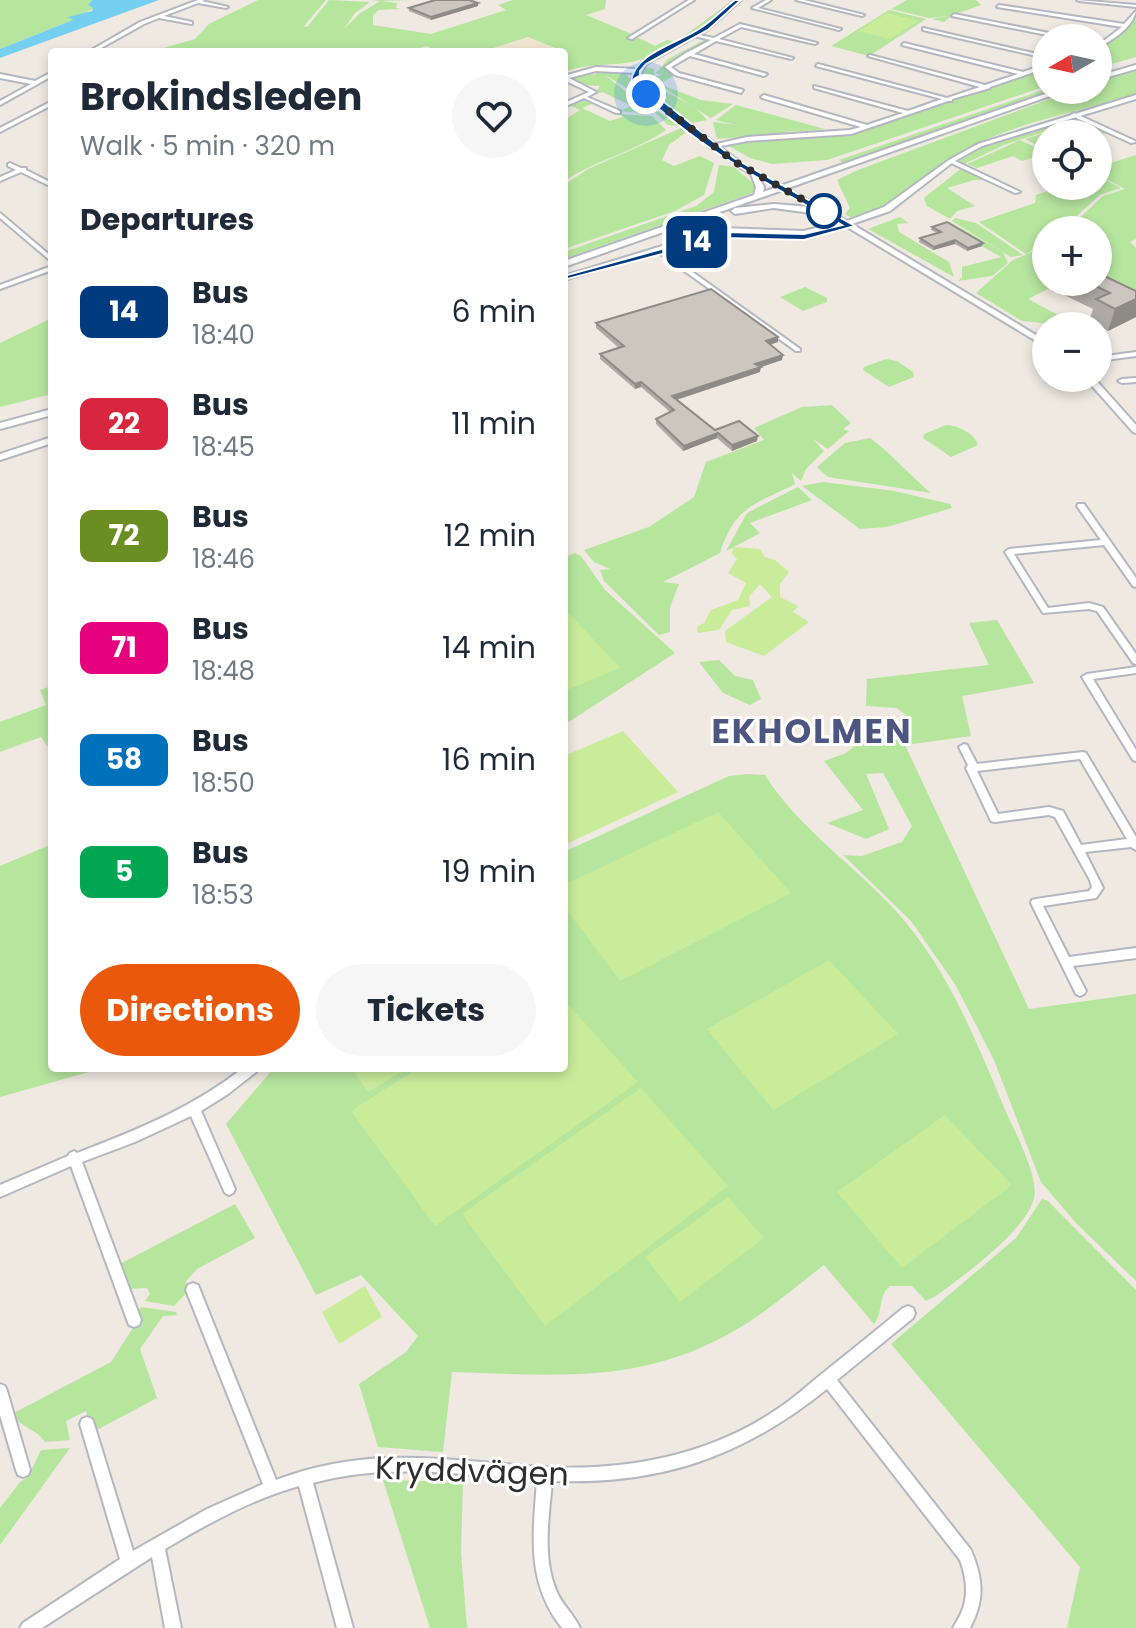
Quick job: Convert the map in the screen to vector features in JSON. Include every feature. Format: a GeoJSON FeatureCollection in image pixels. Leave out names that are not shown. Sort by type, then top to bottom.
{"type":"FeatureCollection","features":[{"type":"Feature","properties":{"kind":"main road"},"geometry":{"type":"LineString","coordinates":[[1112,74],[1136,67]]}},
{"type":"Feature","properties":{"kind":"main road"},"geometry":{"type":"LineString","coordinates":[[568,263],[731,212],[781,191],[1032,101]]}},
{"type":"Feature","properties":{"kind":"main road"},"geometry":{"type":"LineString","coordinates":[[568,263],[758,195],[805,186],[958,128]]}},
{"type":"Feature","properties":{"kind":"main road"},"geometry":{"type":"LineString","coordinates":[[754,176],[760,187],[758,195]]}},
{"type":"Feature","properties":{"kind":"main road"},"geometry":{"type":"LineString","coordinates":[[805,186],[802,194],[809,206]]}},
{"type":"Feature","properties":{"kind":"main road"},"geometry":{"type":"LineString","coordinates":[[731,212],[774,206],[809,206]]}},
{"type":"Feature","properties":{"kind":"main road"},"geometry":{"type":"LineString","coordinates":[[0,425],[48,413]]}},
{"type":"Feature","properties":{"kind":"street"},"geometry":{"type":"LineString","coordinates":[[630,38],[692,0]]}},
{"type":"Feature","properties":{"kind":"street"},"geometry":{"type":"LineString","coordinates":[[738,0],[696,35],[649,59],[636,71],[635,82],[711,146],[781,191]]}},
{"type":"Feature","properties":{"kind":"street"},"geometry":{"type":"LineString","coordinates":[[769,0],[754,8],[839,29]]}},
{"type":"Feature","properties":{"kind":"street"},"geometry":{"type":"LineString","coordinates":[[798,0],[862,15]]}},
{"type":"Feature","properties":{"kind":"street"},"geometry":{"type":"LineString","coordinates":[[1079,0],[1136,9],[1126,26],[1112,36]]}},
{"type":"Feature","properties":{"kind":"street"},"geometry":{"type":"LineString","coordinates":[[98,48],[159,16],[200,1],[226,7]]}},
{"type":"Feature","properties":{"kind":"street"},"geometry":{"type":"LineString","coordinates":[[999,6],[1126,26]]}},
{"type":"Feature","properties":{"kind":"street"},"geometry":{"type":"LineString","coordinates":[[954,15],[1032,31]]}},
{"type":"Feature","properties":{"kind":"street"},"geometry":{"type":"LineString","coordinates":[[159,16],[190,23]]}},
{"type":"Feature","properties":{"kind":"street"},"geometry":{"type":"LineString","coordinates":[[741,91],[670,71],[668,65],[740,25],[815,43]]}},
{"type":"Feature","properties":{"kind":"street"},"geometry":{"type":"LineString","coordinates":[[925,29],[1032,54]]}},
{"type":"Feature","properties":{"kind":"street"},"geometry":{"type":"LineString","coordinates":[[696,35],[791,58]]}},
{"type":"Feature","properties":{"kind":"street"},"geometry":{"type":"LineString","coordinates":[[904,44],[1024,74]]}},
{"type":"Feature","properties":{"kind":"street"},"geometry":{"type":"LineString","coordinates":[[688,54],[764,74]]}},
{"type":"Feature","properties":{"kind":"street"},"geometry":{"type":"LineString","coordinates":[[870,56],[988,87]]}},
{"type":"Feature","properties":{"kind":"street"},"geometry":{"type":"LineString","coordinates":[[818,65],[950,100]]}},
{"type":"Feature","properties":{"kind":"street"},"geometry":{"type":"LineString","coordinates":[[568,77],[596,69],[636,71]]}},
{"type":"Feature","properties":{"kind":"street"},"geometry":{"type":"LineString","coordinates":[[711,146],[747,139],[836,134],[868,127],[1032,71]]}},
{"type":"Feature","properties":{"kind":"street"},"geometry":{"type":"LineString","coordinates":[[0,76],[36,83]]}},
{"type":"Feature","properties":{"kind":"street"},"geometry":{"type":"LineString","coordinates":[[2,100],[48,76]]}},
{"type":"Feature","properties":{"kind":"street"},"geometry":{"type":"LineString","coordinates":[[568,80],[592,91],[586,98],[568,104]]}},
{"type":"Feature","properties":{"kind":"street"},"geometry":{"type":"LineString","coordinates":[[816,87],[910,113]]}},
{"type":"Feature","properties":{"kind":"street"},"geometry":{"type":"LineString","coordinates":[[764,97],[868,127]]}},
{"type":"Feature","properties":{"kind":"street"},"geometry":{"type":"LineString","coordinates":[[568,278],[729,234],[804,237],[862,219],[887,209],[951,161],[998,138],[1136,97]]}},
{"type":"Feature","properties":{"kind":"street"},"geometry":{"type":"LineString","coordinates":[[586,98],[618,112]]}},
{"type":"Feature","properties":{"kind":"street"},"geometry":{"type":"LineString","coordinates":[[0,130],[48,105]]}},
{"type":"Feature","properties":{"kind":"street"},"geometry":{"type":"LineString","coordinates":[[1074,115],[1133,142]]}},
{"type":"Feature","properties":{"kind":"street"},"geometry":{"type":"LineString","coordinates":[[951,161],[1017,192]]}},
{"type":"Feature","properties":{"kind":"street"},"geometry":{"type":"LineString","coordinates":[[10,165],[48,183]]}},
{"type":"Feature","properties":{"kind":"street"},"geometry":{"type":"LineString","coordinates":[[743,167],[1032,337]]}},
{"type":"Feature","properties":{"kind":"street"},"geometry":{"type":"LineString","coordinates":[[0,179],[24,169]]}},
{"type":"Feature","properties":{"kind":"street"},"geometry":{"type":"LineString","coordinates":[[41,179],[48,176]]}},
{"type":"Feature","properties":{"kind":"street"},"geometry":{"type":"LineString","coordinates":[[0,215],[48,257]]}},
{"type":"Feature","properties":{"kind":"street"},"geometry":{"type":"LineString","coordinates":[[663,250],[798,350]]}},
{"type":"Feature","properties":{"kind":"street"},"geometry":{"type":"LineString","coordinates":[[0,287],[48,269]]}},
{"type":"Feature","properties":{"kind":"street"},"geometry":{"type":"LineString","coordinates":[[1112,357],[1136,354]]}},
{"type":"Feature","properties":{"kind":"street"},"geometry":{"type":"LineString","coordinates":[[1122,381],[1136,380]]}},
{"type":"Feature","properties":{"kind":"street"},"geometry":{"type":"LineString","coordinates":[[1102,392],[1136,430]]}},
{"type":"Feature","properties":{"kind":"street"},"geometry":{"type":"LineString","coordinates":[[0,457],[48,441]]}},
{"type":"Feature","properties":{"kind":"street"},"geometry":{"type":"LineString","coordinates":[[1081,506],[1136,584]]}},
{"type":"Feature","properties":{"kind":"street"},"geometry":{"type":"LineString","coordinates":[[1106,542],[1009,552],[1046,611],[1089,606],[1100,609],[1136,661]]}},
{"type":"Feature","properties":{"kind":"street"},"geometry":{"type":"LineString","coordinates":[[1136,670],[1087,677],[1136,758]]}},
{"type":"Feature","properties":{"kind":"street"},"geometry":{"type":"LineString","coordinates":[[964,747],[974,768]]}},
{"type":"Feature","properties":{"kind":"street"},"geometry":{"type":"LineString","coordinates":[[974,768],[1083,755],[1135,843],[1078,849]]}},
{"type":"Feature","properties":{"kind":"street"},"geometry":{"type":"LineString","coordinates":[[974,768],[971,768],[995,818],[1055,811],[1095,880],[1096,891],[1036,903],[1080,991]]}},
{"type":"Feature","properties":{"kind":"street"},"geometry":{"type":"LineString","coordinates":[[1066,962],[1136,953]]}},
{"type":"Feature","properties":{"kind":"street"},"geometry":{"type":"LineString","coordinates":[[0,1191],[74,1157],[195,1110],[247,1072]]}},
{"type":"Feature","properties":{"kind":"street"},"geometry":{"type":"LineString","coordinates":[[195,1110],[229,1189]]}},
{"type":"Feature","properties":{"kind":"street"},"geometry":{"type":"LineString","coordinates":[[74,1157],[134,1320]]}},
{"type":"Feature","properties":{"kind":"street"},"geometry":{"type":"LineString","coordinates":[[193,1290],[272,1488]]}},
{"type":"Feature","properties":{"kind":"street","name":"Kryddvägen"},"geometry":{"type":"LineString","coordinates":[[28,1628],[157,1546],[231,1505],[304,1478],[393,1462],[545,1474],[610,1474],[684,1460],[746,1435],[780,1416],[908,1313]]}},
{"type":"Feature","properties":{"kind":"street"},"geometry":{"type":"LineString","coordinates":[[827,1378],[966,1555],[972,1571],[974,1602],[961,1628]]}},
{"type":"Feature","properties":{"kind":"street"},"geometry":{"type":"LineString","coordinates":[[0,1391],[23,1470]]}},
{"type":"Feature","properties":{"kind":"street"},"geometry":{"type":"LineString","coordinates":[[87,1424],[129,1563]]}},
{"type":"Feature","properties":{"kind":"street"},"geometry":{"type":"LineString","coordinates":[[545,1474],[540,1569],[549,1595],[572,1628]]}},
{"type":"Feature","properties":{"kind":"street"},"geometry":{"type":"LineString","coordinates":[[304,1478],[345,1628]]}},
{"type":"Feature","properties":{"kind":"street"},"geometry":{"type":"LineString","coordinates":[[157,1546],[173,1628]]}},
{"type":"Feature","properties":{"kind":"shaded area"},"geometry":{"type":"Polygon","coordinates":[[[528,37],[557,48],[493,48],[528,37]]]}},
{"type":"Feature","properties":{"kind":"green space"},"geometry":{"type":"Polygon","coordinates":[[[0,0],[92,0],[88,5],[94,8],[73,20],[0,49],[0,0]]]}},
{"type":"Feature","properties":{"kind":"green space"},"geometry":{"type":"Polygon","coordinates":[[[258,0],[326,0],[304,26],[307,27],[329,0],[370,2],[355,13],[344,29],[359,14],[380,1],[371,0],[413,0],[381,1],[397,3],[396,8],[401,9],[379,10],[373,15],[373,25],[431,34],[506,10],[498,5],[513,0],[606,0],[605,9],[586,15],[634,35],[629,40],[637,37],[655,46],[667,40],[676,42],[733,0],[701,29],[644,59],[568,71],[568,48],[555,48],[528,37],[493,48],[163,48],[195,39],[209,24],[258,0]]]}},
{"type":"Feature","properties":{"kind":"green space"},"geometry":{"type":"Polygon","coordinates":[[[907,0],[976,0],[981,5],[953,15],[944,22],[932,19],[948,16],[929,18],[891,9],[907,0]]]}},
{"type":"Feature","properties":{"kind":"green space"},"geometry":{"type":"Polygon","coordinates":[[[889,10],[926,19],[869,56],[831,46],[889,10]]]}},
{"type":"Feature","properties":{"kind":"green space"},"geometry":{"type":"Polygon","coordinates":[[[887,13],[919,21],[890,39],[858,31],[887,13]]]}},
{"type":"Feature","properties":{"kind":"green space"},"geometry":{"type":"Polygon","coordinates":[[[1136,18],[1136,57],[1112,64],[1112,38],[1136,18]]]}},
{"type":"Feature","properties":{"kind":"green space"},"geometry":{"type":"Polygon","coordinates":[[[706,39],[708,41],[667,64],[667,71],[675,75],[660,84],[656,76],[663,75],[656,73],[668,59],[706,39]]]}},
{"type":"Feature","properties":{"kind":"green space"},"geometry":{"type":"Polygon","coordinates":[[[645,67],[654,69],[656,86],[696,108],[707,120],[689,124],[647,92],[638,77],[645,67]]]}},
{"type":"Feature","properties":{"kind":"green space"},"geometry":{"type":"Polygon","coordinates":[[[593,71],[625,73],[655,109],[679,126],[668,125],[635,93],[605,75],[654,114],[619,111],[632,106],[602,92],[594,95],[600,86],[584,85],[571,78],[597,74],[593,71]]]}},
{"type":"Feature","properties":{"kind":"green space"},"geometry":{"type":"Polygon","coordinates":[[[1136,71],[1136,95],[1112,101],[1112,78],[1136,71]]]}},
{"type":"Feature","properties":{"kind":"green space"},"geometry":{"type":"Polygon","coordinates":[[[1032,73],[1032,91],[827,160],[772,164],[750,158],[727,145],[851,133],[1032,73]]]}},
{"type":"Feature","properties":{"kind":"green space"},"geometry":{"type":"Polygon","coordinates":[[[660,84],[701,100],[733,104],[711,118],[660,84]]]}},
{"type":"Feature","properties":{"kind":"green space"},"geometry":{"type":"Polygon","coordinates":[[[1032,94],[1032,97],[843,163],[839,160],[1032,94]]]}},
{"type":"Feature","properties":{"kind":"green space"},"geometry":{"type":"Polygon","coordinates":[[[583,100],[594,103],[582,108],[610,121],[623,117],[618,114],[652,116],[666,130],[568,179],[568,118],[580,110],[569,105],[583,100]]]}},
{"type":"Feature","properties":{"kind":"green space"},"geometry":{"type":"Polygon","coordinates":[[[1036,104],[1102,104],[1043,120],[1032,120],[1032,123],[966,149],[897,199],[868,214],[851,218],[845,214],[850,208],[837,180],[1036,104]]]}},
{"type":"Feature","properties":{"kind":"green space"},"geometry":{"type":"Polygon","coordinates":[[[736,105],[825,129],[770,130],[716,120],[736,105]]]}},
{"type":"Feature","properties":{"kind":"green space"},"geometry":{"type":"Polygon","coordinates":[[[713,122],[798,133],[717,139],[713,122]]]}},
{"type":"Feature","properties":{"kind":"green space"},"geometry":{"type":"Polygon","coordinates":[[[681,128],[685,133],[669,145],[662,160],[674,166],[700,156],[714,163],[704,195],[675,211],[568,248],[568,182],[588,169],[681,128]]]}},
{"type":"Feature","properties":{"kind":"green space"},"geometry":{"type":"Polygon","coordinates":[[[1032,130],[1032,136],[964,164],[959,161],[995,141],[1032,130]]]}},
{"type":"Feature","properties":{"kind":"green space"},"geometry":{"type":"Polygon","coordinates":[[[1020,140],[1032,146],[1032,158],[1022,161],[1013,156],[977,168],[967,164],[1020,140]]]}},
{"type":"Feature","properties":{"kind":"green space"},"geometry":{"type":"Polygon","coordinates":[[[1136,155],[1136,239],[1130,242],[1136,248],[1136,315],[1112,294],[1112,216],[1082,216],[1099,200],[1112,200],[1112,193],[1125,189],[1112,182],[1112,163],[1136,155]]]}},
{"type":"Feature","properties":{"kind":"green space"},"geometry":{"type":"Polygon","coordinates":[[[719,165],[734,167],[755,185],[755,192],[568,258],[568,251],[696,206],[714,192],[719,165]]]}},
{"type":"Feature","properties":{"kind":"green space"},"geometry":{"type":"Polygon","coordinates":[[[963,167],[988,180],[974,180],[947,188],[975,206],[957,211],[950,219],[927,206],[924,198],[963,167]]]}},
{"type":"Feature","properties":{"kind":"green space"},"geometry":{"type":"Polygon","coordinates":[[[1035,200],[1094,200],[1077,216],[1032,216],[1032,250],[1026,254],[979,222],[1035,203],[1035,200]]]}},
{"type":"Feature","properties":{"kind":"green space"},"geometry":{"type":"Polygon","coordinates":[[[900,217],[909,223],[897,224],[899,232],[949,262],[954,277],[868,229],[900,217]]]}},
{"type":"Feature","properties":{"kind":"green space"},"geometry":{"type":"Polygon","coordinates":[[[955,218],[976,223],[1023,255],[1011,257],[952,221],[955,218]]]}},
{"type":"Feature","properties":{"kind":"green space"},"geometry":{"type":"Polygon","coordinates":[[[950,222],[1003,252],[1008,263],[992,276],[958,281],[962,277],[962,267],[1001,257],[943,224],[950,222]]]}},
{"type":"Feature","properties":{"kind":"green space"},"geometry":{"type":"Polygon","coordinates":[[[1032,252],[1034,296],[1028,299],[1052,312],[1032,312],[1032,322],[1022,321],[976,293],[1013,260],[1032,252]]]}},
{"type":"Feature","properties":{"kind":"green space"},"geometry":{"type":"Polygon","coordinates":[[[805,287],[827,298],[827,302],[803,311],[780,297],[805,287]]]}},
{"type":"Feature","properties":{"kind":"green space"},"geometry":{"type":"Polygon","coordinates":[[[48,320],[48,395],[0,407],[0,343],[48,320]]]}},
{"type":"Feature","properties":{"kind":"green space"},"geometry":{"type":"Polygon","coordinates":[[[886,359],[897,361],[913,372],[914,377],[889,387],[863,370],[886,359]]]}},
{"type":"Feature","properties":{"kind":"green space"},"geometry":{"type":"Polygon","coordinates":[[[832,405],[851,423],[843,429],[849,431],[828,449],[813,439],[824,451],[806,469],[801,481],[792,473],[795,484],[757,503],[740,516],[732,525],[720,553],[663,582],[679,584],[670,607],[670,632],[659,635],[604,581],[600,570],[610,569],[594,562],[584,550],[649,527],[694,497],[706,462],[764,440],[754,428],[802,407],[832,405]]]}},
{"type":"Feature","properties":{"kind":"green space"},"geometry":{"type":"Polygon","coordinates":[[[946,425],[965,431],[978,445],[951,457],[923,438],[924,434],[946,425]]]}},
{"type":"Feature","properties":{"kind":"green space"},"geometry":{"type":"Polygon","coordinates":[[[870,438],[931,493],[828,477],[817,467],[845,443],[870,438]]]}},
{"type":"Feature","properties":{"kind":"green space"},"geometry":{"type":"Polygon","coordinates":[[[823,482],[894,491],[950,504],[952,508],[887,527],[860,529],[802,486],[823,482]]]}},
{"type":"Feature","properties":{"kind":"green space"},"geometry":{"type":"Polygon","coordinates":[[[798,487],[812,500],[750,523],[760,533],[726,551],[747,513],[798,487]]]}},
{"type":"Feature","properties":{"kind":"green space"},"geometry":{"type":"Polygon","coordinates":[[[733,547],[760,549],[765,557],[775,560],[789,572],[780,584],[780,597],[798,606],[793,612],[809,622],[764,656],[726,642],[725,631],[772,597],[760,584],[749,597],[750,606],[732,610],[719,630],[698,633],[697,627],[704,623],[711,610],[738,600],[746,583],[728,573],[737,559],[732,554],[733,547]]]}},
{"type":"Feature","properties":{"kind":"green space"},"geometry":{"type":"Polygon","coordinates":[[[575,553],[581,556],[605,590],[675,653],[568,722],[568,556],[575,553]]]}},
{"type":"Feature","properties":{"kind":"green space"},"geometry":{"type":"Polygon","coordinates":[[[568,612],[620,668],[568,689],[568,612]]]}},
{"type":"Feature","properties":{"kind":"green space"},"geometry":{"type":"Polygon","coordinates":[[[997,620],[1034,683],[962,696],[971,736],[905,745],[1029,1009],[1136,994],[1136,1281],[1076,1223],[1041,1182],[994,1060],[955,984],[911,921],[843,855],[862,856],[902,842],[912,826],[883,773],[866,774],[889,829],[866,839],[827,823],[863,810],[824,761],[846,753],[866,737],[906,734],[908,717],[897,708],[866,706],[867,679],[989,665],[969,623],[997,620]]]}},
{"type":"Feature","properties":{"kind":"green space"},"geometry":{"type":"Polygon","coordinates":[[[719,660],[735,676],[753,680],[761,699],[750,705],[723,693],[699,662],[719,660]]]}},
{"type":"Feature","properties":{"kind":"green space"},"geometry":{"type":"Polygon","coordinates":[[[48,687],[48,747],[41,737],[0,752],[0,722],[46,705],[40,690],[48,687]]]}},
{"type":"Feature","properties":{"kind":"green space"},"geometry":{"type":"Polygon","coordinates":[[[623,731],[678,792],[568,843],[568,754],[623,731]]]}},
{"type":"Feature","properties":{"kind":"green space"},"geometry":{"type":"Polygon","coordinates":[[[765,775],[810,829],[879,893],[914,932],[946,981],[972,1032],[1025,1155],[1035,1189],[1029,1211],[992,1252],[936,1296],[926,1301],[912,1286],[890,1286],[883,1295],[874,1324],[824,1265],[746,1324],[665,1361],[596,1373],[562,1375],[452,1372],[443,1452],[378,1447],[359,1384],[406,1352],[418,1336],[361,1275],[316,1295],[226,1124],[271,1072],[568,1072],[568,850],[729,776],[765,775]]]}},
{"type":"Feature","properties":{"kind":"green space"},"geometry":{"type":"Polygon","coordinates":[[[718,812],[791,893],[620,981],[568,911],[568,883],[718,812]]]}},
{"type":"Feature","properties":{"kind":"green space"},"geometry":{"type":"Polygon","coordinates":[[[48,846],[48,1072],[89,1072],[0,1097],[0,866],[48,846]]]}},
{"type":"Feature","properties":{"kind":"green space"},"geometry":{"type":"Polygon","coordinates":[[[829,960],[898,1034],[773,1110],[707,1029],[829,960]]]}},
{"type":"Feature","properties":{"kind":"green space"},"geometry":{"type":"Polygon","coordinates":[[[568,1004],[638,1082],[435,1226],[351,1111],[412,1072],[568,1072],[568,1004]]]}},
{"type":"Feature","properties":{"kind":"green space"},"geometry":{"type":"Polygon","coordinates":[[[354,1072],[401,1072],[368,1092],[354,1072]]]}},
{"type":"Feature","properties":{"kind":"green space"},"geometry":{"type":"Polygon","coordinates":[[[641,1088],[728,1186],[545,1326],[462,1214],[641,1088]]]}},
{"type":"Feature","properties":{"kind":"green space"},"geometry":{"type":"Polygon","coordinates":[[[945,1115],[1012,1185],[902,1268],[837,1192],[945,1115]]]}},
{"type":"Feature","properties":{"kind":"green space"},"geometry":{"type":"Polygon","coordinates":[[[728,1197],[764,1238],[680,1302],[645,1257],[728,1197]]]}},
{"type":"Feature","properties":{"kind":"green space"},"geometry":{"type":"Polygon","coordinates":[[[1042,1199],[1048,1201],[1136,1290],[1136,1628],[1067,1628],[1080,1567],[891,1344],[1016,1238],[1042,1199]]]}},
{"type":"Feature","properties":{"kind":"green space"},"geometry":{"type":"Polygon","coordinates":[[[235,1204],[255,1238],[197,1269],[186,1281],[188,1291],[174,1306],[145,1301],[150,1294],[147,1288],[128,1289],[118,1265],[235,1204]]]}},
{"type":"Feature","properties":{"kind":"green space"},"geometry":{"type":"Polygon","coordinates":[[[365,1286],[382,1317],[339,1344],[322,1312],[365,1286]]]}},
{"type":"Feature","properties":{"kind":"green space"},"geometry":{"type":"Polygon","coordinates":[[[141,1307],[176,1312],[177,1315],[163,1316],[140,1349],[157,1398],[93,1432],[86,1411],[66,1421],[70,1440],[45,1442],[16,1419],[12,1414],[111,1362],[138,1320],[136,1314],[141,1307]]]}},
{"type":"Feature","properties":{"kind":"green space"},"geometry":{"type":"Polygon","coordinates":[[[70,1448],[0,1545],[0,1508],[20,1482],[28,1477],[41,1450],[70,1448]]]}},
{"type":"Feature","properties":{"kind":"green space"},"geometry":{"type":"Polygon","coordinates":[[[383,1480],[463,1482],[461,1553],[467,1628],[430,1628],[383,1480]]]}},
{"type":"Feature","properties":{"kind":"water"},"geometry":{"type":"Polygon","coordinates":[[[92,0],[159,0],[0,58],[0,49],[73,20],[68,17],[92,11],[93,8],[88,5],[92,0]]]}},
{"type":"Feature","properties":{"kind":"building"},"geometry":{"type":"Polygon","coordinates":[[[435,0],[478,3],[431,17],[409,8],[435,0]]]}},
{"type":"Feature","properties":{"kind":"building"},"geometry":{"type":"Polygon","coordinates":[[[947,222],[983,243],[968,248],[955,240],[934,247],[920,238],[941,232],[932,227],[947,222]]]}},
{"type":"Feature","properties":{"kind":"building"},"geometry":{"type":"Polygon","coordinates":[[[1112,280],[1136,291],[1136,299],[1115,309],[1096,299],[1112,296],[1112,280]]]}},
{"type":"Feature","properties":{"kind":"building"},"geometry":{"type":"Polygon","coordinates":[[[711,289],[778,337],[766,341],[783,355],[755,364],[761,367],[672,396],[715,430],[739,421],[758,436],[732,445],[718,433],[684,446],[656,419],[674,410],[641,382],[635,384],[600,354],[624,346],[596,323],[711,289]]]}},
{"type":"Feature","properties":{"kind":"bus line","name":"14"},"geometry":{"type":"LineString","coordinates":[[568,278],[723,235],[804,237],[850,226],[711,146],[635,82],[636,71],[644,63],[713,24],[738,0]]}},
{"type":"Feature","properties":{"kind":"district","name":"EKHOLMEN"},"geometry":{"type":"Point","coordinates":[812,731]}},
{"type":"Feature","properties":{"kind":"route"},"geometry":{"type":"LineString","coordinates":[[646,94],[735,162],[827,213],[824,211]]}}]}
